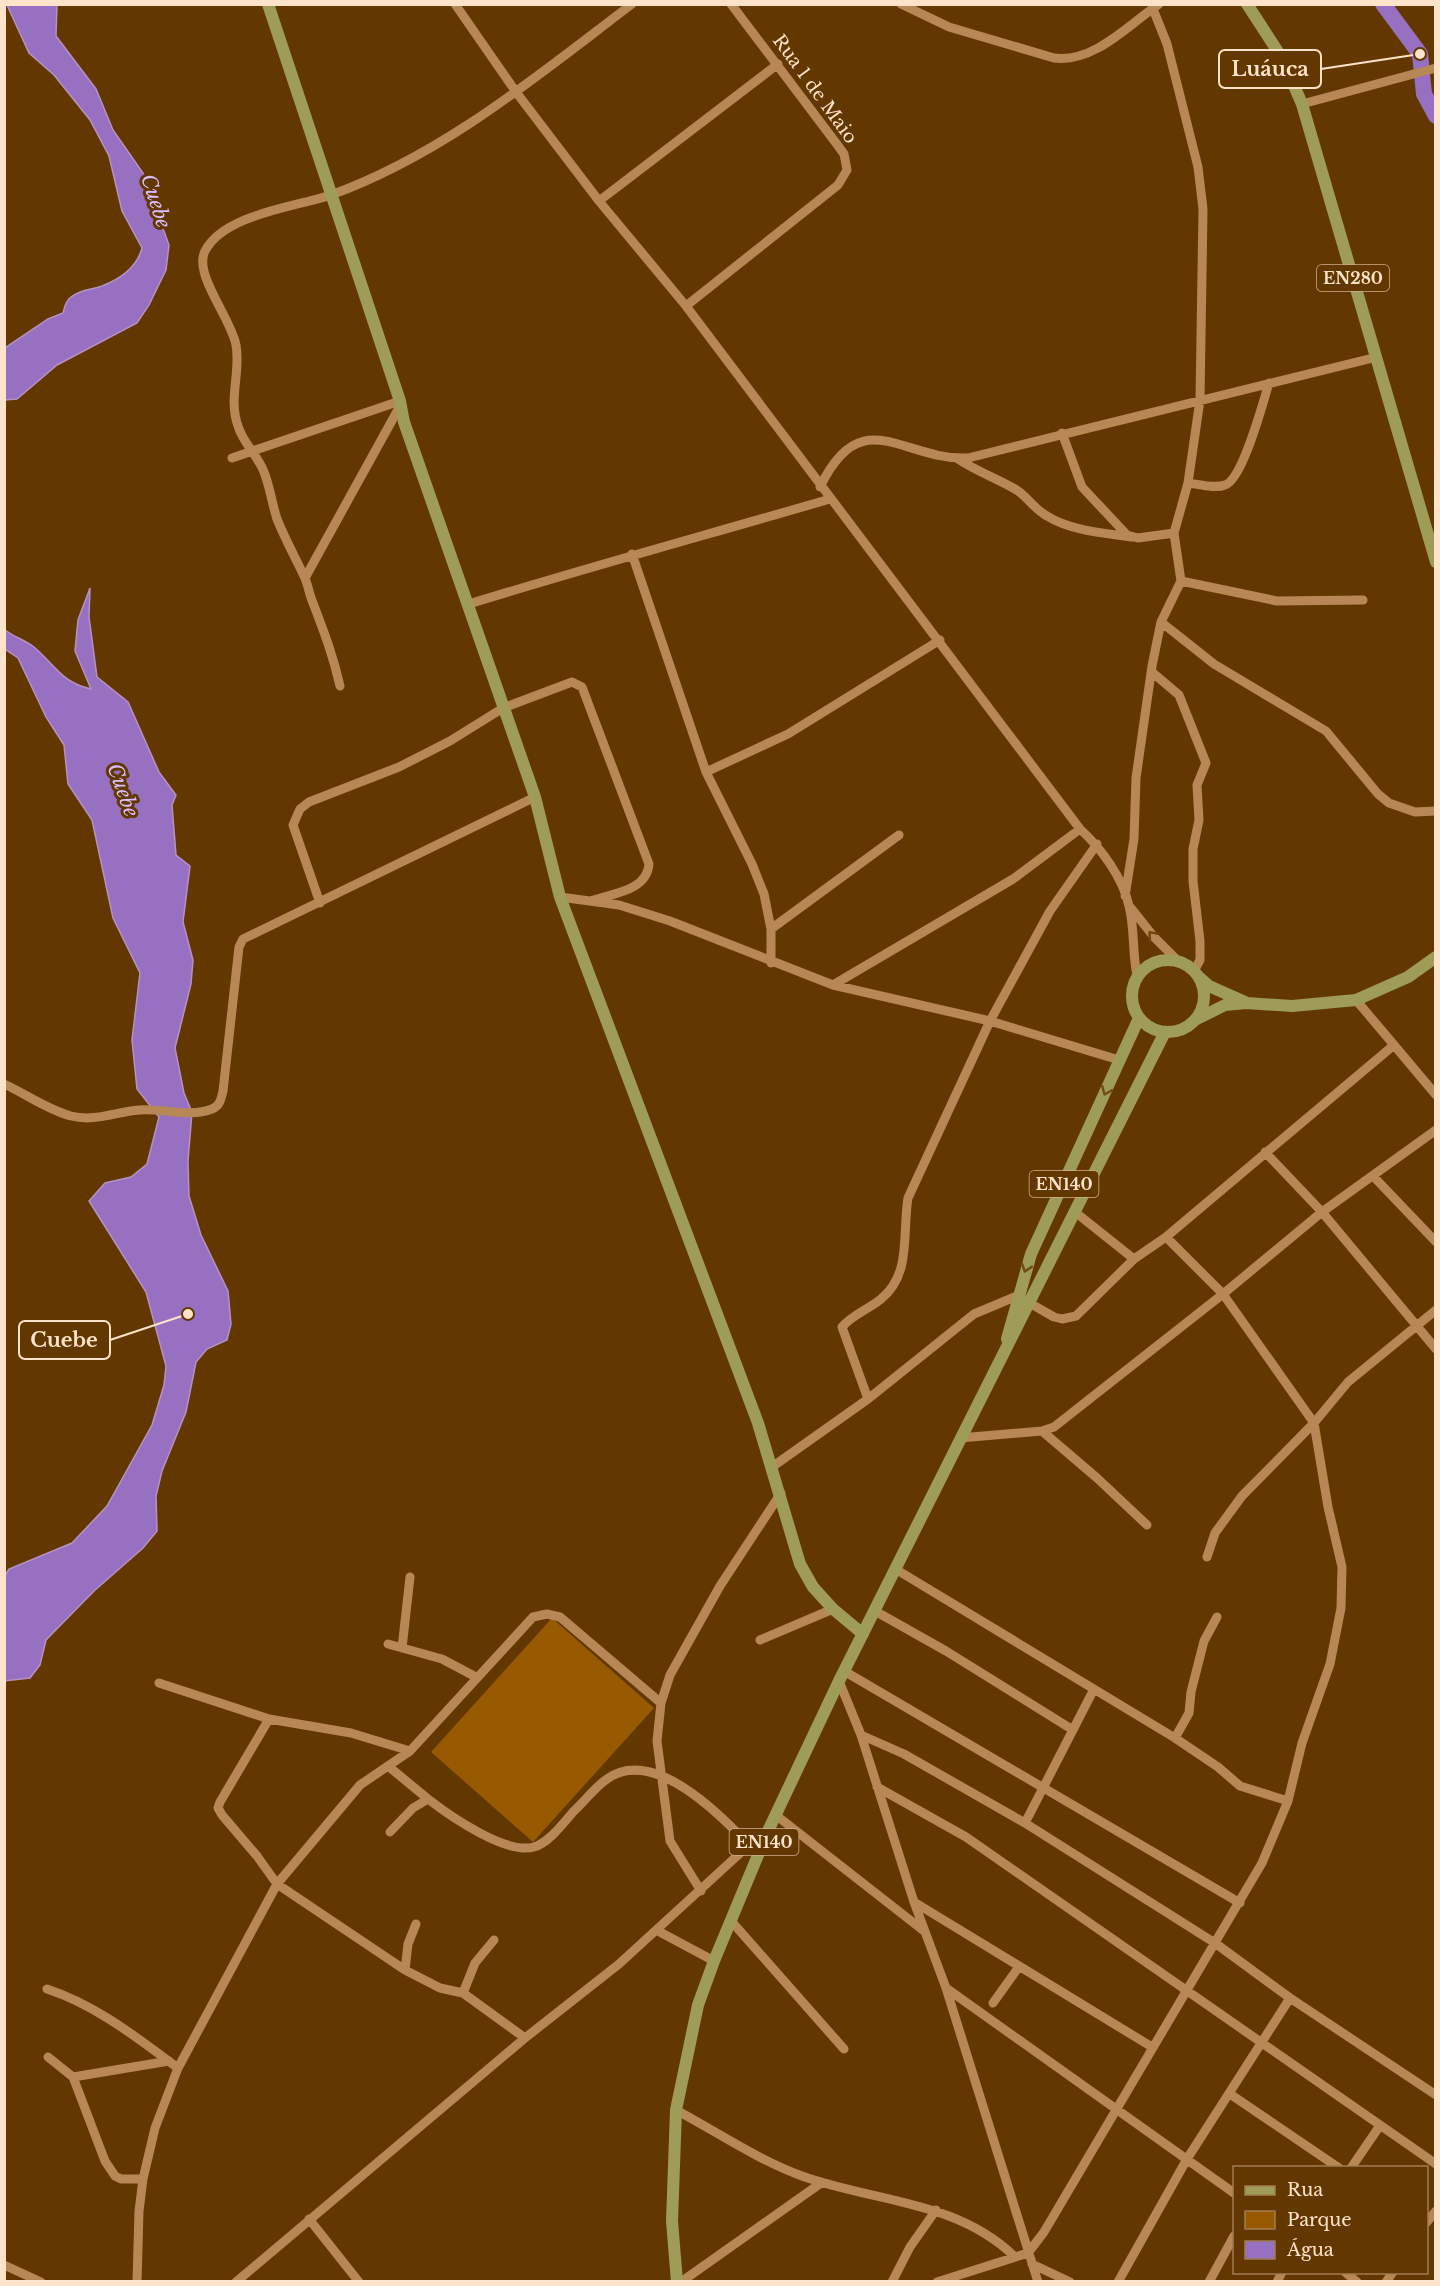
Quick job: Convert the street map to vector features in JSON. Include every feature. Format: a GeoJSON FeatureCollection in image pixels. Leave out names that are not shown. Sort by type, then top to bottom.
{"type":"FeatureCollection","features":[{"type":"Feature","properties":{"kind":"main road"},"geometry":{"type":"LineString","coordinates":[[268,4],[400,404],[535,797],[560,897],[772,1467],[801,1564],[813,1587],[833,1609],[863,1634]]}},
{"type":"Feature","properties":{"kind":"main road","name":"EN280"},"geometry":{"type":"LineString","coordinates":[[1247,4],[1282,58],[1302,104],[1436,562]]}},
{"type":"Feature","properties":{"kind":"main road"},"geometry":{"type":"LineString","coordinates":[[1246,1003],[1209,986],[1178,960],[1155,961],[1137,975],[1131,997],[1139,1018],[1146,1025],[1165,1032],[1176,1031],[1225,1005],[1246,1003],[1292,1006],[1356,1000],[1408,977],[1436,957]]}},
{"type":"Feature","properties":{"kind":"main road"},"geometry":{"type":"LineString","coordinates":[[1195,1020],[1203,1007],[1204,993],[1197,974]]}},
{"type":"Feature","properties":{"kind":"main road","name":"EN140"},"geometry":{"type":"LineString","coordinates":[[1003,1355],[1017,1296],[1031,1254],[1082,1147],[1139,1018]]}},
{"type":"Feature","properties":{"kind":"main road","name":"EN140"},"geometry":{"type":"LineString","coordinates":[[679,2282],[672,2221],[676,2110],[699,2005],[714,1961],[768,1831],[842,1676],[897,1570],[960,1438],[1031,1304],[1165,1032]]}},
{"type":"Feature","properties":{"kind":"street"},"geometry":{"type":"LineString","coordinates":[[455,4],[516,93],[599,201],[686,306],[820,487],[940,640],[1080,829],[1097,844],[1129,906],[1154,937],[1178,960]]}},
{"type":"Feature","properties":{"kind":"street"},"geometry":{"type":"LineString","coordinates":[[340,686],[328,636],[277,517],[265,474],[238,428],[233,388],[236,344],[219,301],[207,282],[202,267],[205,252],[216,238],[249,218],[330,195],[405,162],[466,127],[516,93],[632,4]]}},
{"type":"Feature","properties":{"kind":"street","name":"Rua 1 de Maio"},"geometry":{"type":"LineString","coordinates":[[686,306],[838,185],[847,170],[844,154],[731,4]]}},
{"type":"Feature","properties":{"kind":"street"},"geometry":{"type":"LineString","coordinates":[[901,4],[949,27],[1054,58],[1069,60],[1096,49],[1156,7],[1198,166],[1203,220],[1200,400],[1188,483],[1173,533],[1180,581],[1161,622],[1136,778],[1134,839],[1125,896]]}},
{"type":"Feature","properties":{"kind":"street"},"geometry":{"type":"LineString","coordinates":[[599,201],[778,64]]}},
{"type":"Feature","properties":{"kind":"street"},"geometry":{"type":"LineString","coordinates":[[1302,104],[1436,68]]}},
{"type":"Feature","properties":{"kind":"street"},"geometry":{"type":"LineString","coordinates":[[958,459],[1377,357]]}},
{"type":"Feature","properties":{"kind":"street"},"geometry":{"type":"LineString","coordinates":[[1188,483],[1222,486],[1232,481],[1252,436],[1269,383]]}},
{"type":"Feature","properties":{"kind":"street"},"geometry":{"type":"LineString","coordinates":[[232,458],[400,404]]}},
{"type":"Feature","properties":{"kind":"street"},"geometry":{"type":"LineString","coordinates":[[305,578],[400,404]]}},
{"type":"Feature","properties":{"kind":"street"},"geometry":{"type":"LineString","coordinates":[[1062,433],[1082,487],[1127,535],[1132,537]]}},
{"type":"Feature","properties":{"kind":"street"},"geometry":{"type":"LineString","coordinates":[[820,487],[838,457],[858,443],[872,439],[958,459],[1016,490],[1036,509],[1055,520],[1097,532],[1132,537],[1173,533]]}},
{"type":"Feature","properties":{"kind":"street"},"geometry":{"type":"LineString","coordinates":[[469,604],[632,554],[745,526],[830,499]]}},
{"type":"Feature","properties":{"kind":"street"},"geometry":{"type":"LineString","coordinates":[[632,554],[706,772],[752,864],[764,894],[771,929],[771,963]]}},
{"type":"Feature","properties":{"kind":"street"},"geometry":{"type":"LineString","coordinates":[[1180,581],[1277,601],[1363,600]]}},
{"type":"Feature","properties":{"kind":"street"},"geometry":{"type":"LineString","coordinates":[[1161,622],[1214,664],[1326,731],[1378,794],[1389,803],[1415,812],[1436,811]]}},
{"type":"Feature","properties":{"kind":"street"},"geometry":{"type":"LineString","coordinates":[[706,772],[788,734],[940,640]]}},
{"type":"Feature","properties":{"kind":"street"},"geometry":{"type":"LineString","coordinates":[[1153,673],[1179,695],[1206,763],[1197,785],[1199,820],[1193,849],[1193,881],[1200,940],[1197,974]]}},
{"type":"Feature","properties":{"kind":"street"},"geometry":{"type":"LineString","coordinates":[[320,903],[293,825],[300,809],[309,802],[399,766],[450,741],[503,708],[572,682],[582,687],[649,864],[648,874],[638,885],[591,901]]}},
{"type":"Feature","properties":{"kind":"street"},"geometry":{"type":"LineString","coordinates":[[4,1084],[60,1112],[81,1118],[114,1116],[138,1110],[198,1113],[215,1108],[222,1097],[239,947],[243,939],[535,797]]}},
{"type":"Feature","properties":{"kind":"street"},"geometry":{"type":"LineString","coordinates":[[832,985],[1013,879],[1080,829]]}},
{"type":"Feature","properties":{"kind":"street"},"geometry":{"type":"LineString","coordinates":[[771,929],[899,835]]}},
{"type":"Feature","properties":{"kind":"street"},"geometry":{"type":"LineString","coordinates":[[868,1399],[842,1327],[880,1300],[895,1286],[899,1276],[907,1230],[905,1214],[908,1198],[990,1021],[1050,912],[1097,844]]}},
{"type":"Feature","properties":{"kind":"street"},"geometry":{"type":"LineString","coordinates":[[560,897],[619,905],[679,924],[771,963],[832,985],[990,1021],[1119,1060]]}},
{"type":"Feature","properties":{"kind":"street"},"geometry":{"type":"LineString","coordinates":[[1129,906],[1132,953],[1137,975]]}},
{"type":"Feature","properties":{"kind":"street"},"geometry":{"type":"LineString","coordinates":[[1356,1000],[1436,1095]]}},
{"type":"Feature","properties":{"kind":"street"},"geometry":{"type":"LineString","coordinates":[[772,1467],[868,1399],[974,1314],[1017,1296],[1054,1317],[1062,1319],[1076,1316],[1134,1258],[1166,1237],[1394,1045]]}},
{"type":"Feature","properties":{"kind":"street"},"geometry":{"type":"LineString","coordinates":[[960,1438],[1042,1431],[1054,1427],[1223,1294],[1322,1212],[1436,1130]]}},
{"type":"Feature","properties":{"kind":"street"},"geometry":{"type":"LineString","coordinates":[[1265,1152],[1322,1212],[1436,1349]]}},
{"type":"Feature","properties":{"kind":"street"},"geometry":{"type":"LineString","coordinates":[[1373,1176],[1436,1242]]}},
{"type":"Feature","properties":{"kind":"street"},"geometry":{"type":"LineString","coordinates":[[1075,1212],[1134,1258]]}},
{"type":"Feature","properties":{"kind":"street"},"geometry":{"type":"LineString","coordinates":[[937,2282],[1028,2253],[1044,2232],[1115,2108],[1240,1903],[1274,1838],[1288,1801],[1302,1743],[1330,1664],[1341,1608],[1342,1567],[1328,1507],[1314,1423],[1223,1294],[1166,1237]]}},
{"type":"Feature","properties":{"kind":"street"},"geometry":{"type":"LineString","coordinates":[[1207,1557],[1215,1533],[1242,1496],[1314,1423],[1348,1382],[1436,1310]]}},
{"type":"Feature","properties":{"kind":"street"},"geometry":{"type":"LineString","coordinates":[[1042,1431],[1147,1525]]}},
{"type":"Feature","properties":{"kind":"street"},"geometry":{"type":"LineString","coordinates":[[701,1891],[670,1841],[657,1741],[661,1702],[670,1675],[715,1596],[781,1493]]}},
{"type":"Feature","properties":{"kind":"street"},"geometry":{"type":"LineString","coordinates":[[897,1570],[1175,1738],[1218,1767],[1240,1786],[1288,1801]]}},
{"type":"Feature","properties":{"kind":"street"},"geometry":{"type":"LineString","coordinates":[[402,1648],[410,1577]]}},
{"type":"Feature","properties":{"kind":"street"},"geometry":{"type":"LineString","coordinates":[[760,1640],[833,1609]]}},
{"type":"Feature","properties":{"kind":"street"},"geometry":{"type":"LineString","coordinates":[[875,1611],[946,1651],[1073,1730]]}},
{"type":"Feature","properties":{"kind":"street"},"geometry":{"type":"LineString","coordinates":[[137,2282],[139,2211],[143,2179],[155,2128],[178,2068],[277,1884],[360,1785],[410,1750],[533,1617],[547,1614],[560,1617],[661,1702]]}},
{"type":"Feature","properties":{"kind":"street"},"geometry":{"type":"LineString","coordinates":[[1175,1738],[1189,1713],[1191,1692],[1204,1641],[1217,1617]]}},
{"type":"Feature","properties":{"kind":"street"},"geometry":{"type":"LineString","coordinates":[[388,1644],[442,1659],[476,1677]]}},
{"type":"Feature","properties":{"kind":"street"},"geometry":{"type":"LineString","coordinates":[[842,1676],[1044,1788],[1240,1903]]}},
{"type":"Feature","properties":{"kind":"street"},"geometry":{"type":"LineString","coordinates":[[842,1676],[914,1902],[946,1988],[1038,2282]]}},
{"type":"Feature","properties":{"kind":"street"},"geometry":{"type":"LineString","coordinates":[[159,1683],[269,1719],[351,1732],[410,1750]]}},
{"type":"Feature","properties":{"kind":"street"},"geometry":{"type":"LineString","coordinates":[[1025,1823],[1094,1689]]}},
{"type":"Feature","properties":{"kind":"street"},"geometry":{"type":"LineString","coordinates":[[269,1719],[243,1759],[218,1808],[277,1884],[405,1970],[440,1988],[463,1993],[525,2038]]}},
{"type":"Feature","properties":{"kind":"street"},"geometry":{"type":"LineString","coordinates":[[861,1735],[904,1754],[1025,1823],[1215,1942],[1290,1998],[1436,2096]]}},
{"type":"Feature","properties":{"kind":"street"},"geometry":{"type":"LineString","coordinates":[[388,1766],[446,1813],[513,1849],[535,1847],[550,1836],[608,1778],[635,1770],[662,1774],[725,1820],[749,1845]]}},
{"type":"Feature","properties":{"kind":"street"},"geometry":{"type":"LineString","coordinates":[[877,1786],[966,1837],[1188,1990],[1379,2127],[1436,2164]]}},
{"type":"Feature","properties":{"kind":"street"},"geometry":{"type":"LineString","coordinates":[[390,1832],[413,1808],[428,1799]]}},
{"type":"Feature","properties":{"kind":"street"},"geometry":{"type":"LineString","coordinates":[[777,1816],[924,1931]]}},
{"type":"Feature","properties":{"kind":"street"},"geometry":{"type":"LineString","coordinates":[[236,2282],[309,2218],[525,2038],[658,1931],[749,1845],[768,1831]]}},
{"type":"Feature","properties":{"kind":"street"},"geometry":{"type":"LineString","coordinates":[[914,1902],[1018,1968],[1152,2047]]}},
{"type":"Feature","properties":{"kind":"street"},"geometry":{"type":"LineString","coordinates":[[732,1922],[844,2049]]}},
{"type":"Feature","properties":{"kind":"street"},"geometry":{"type":"LineString","coordinates":[[405,1970],[408,1944],[416,1924]]}},
{"type":"Feature","properties":{"kind":"street"},"geometry":{"type":"LineString","coordinates":[[658,1931],[714,1961]]}},
{"type":"Feature","properties":{"kind":"street"},"geometry":{"type":"LineString","coordinates":[[463,1993],[475,1963],[494,1940]]}},
{"type":"Feature","properties":{"kind":"street"},"geometry":{"type":"LineString","coordinates":[[993,2003],[1018,1968]]}},
{"type":"Feature","properties":{"kind":"street"},"geometry":{"type":"LineString","coordinates":[[946,1988],[1233,2192]]}},
{"type":"Feature","properties":{"kind":"street"},"geometry":{"type":"LineString","coordinates":[[47,1989],[73,1998],[107,2017],[178,2068]]}},
{"type":"Feature","properties":{"kind":"street"},"geometry":{"type":"LineString","coordinates":[[1118,2282],[1187,2159],[1290,1998]]}},
{"type":"Feature","properties":{"kind":"street"},"geometry":{"type":"LineString","coordinates":[[48,2057],[73,2077],[105,2162],[115,2176],[121,2179],[143,2179]]}},
{"type":"Feature","properties":{"kind":"street"},"geometry":{"type":"LineString","coordinates":[[73,2077],[169,2061]]}},
{"type":"Feature","properties":{"kind":"street"},"geometry":{"type":"LineString","coordinates":[[1230,2094],[1336,2166]]}},
{"type":"Feature","properties":{"kind":"street"},"geometry":{"type":"LineString","coordinates":[[676,2110],[773,2163],[821,2183],[936,2210],[998,2240],[1014,2256]]}},
{"type":"Feature","properties":{"kind":"street"},"geometry":{"type":"LineString","coordinates":[[1353,2166],[1379,2127]]}},
{"type":"Feature","properties":{"kind":"street"},"geometry":{"type":"LineString","coordinates":[[679,2282],[821,2183]]}},
{"type":"Feature","properties":{"kind":"street"},"geometry":{"type":"LineString","coordinates":[[892,2282],[910,2247],[936,2210]]}},
{"type":"Feature","properties":{"kind":"street"},"geometry":{"type":"LineString","coordinates":[[309,2218],[359,2282]]}},
{"type":"Feature","properties":{"kind":"street"},"geometry":{"type":"LineString","coordinates":[[1209,2282],[1233,2238]]}},
{"type":"Feature","properties":{"kind":"street"},"geometry":{"type":"LineString","coordinates":[[1032,2264],[1070,2282]]}},
{"type":"Feature","properties":{"kind":"street"},"geometry":{"type":"LineString","coordinates":[[4,2265],[40,2282]]}},
{"type":"Feature","properties":{"kind":"green space"},"geometry":{"type":"Polygon","coordinates":[[[552,1618],[654,1708],[533,1842],[431,1752],[552,1618]]]}},
{"type":"Feature","properties":{"kind":"water"},"geometry":{"type":"Polygon","coordinates":[[[7,5],[57,5],[56,36],[96,89],[113,130],[143,173],[169,245],[166,270],[149,305],[137,323],[57,365],[17,399],[5,400],[5,348],[48,319],[63,313],[68,300],[75,294],[102,286],[121,276],[132,267],[142,248],[122,211],[109,156],[90,120],[54,75],[29,53],[7,5]]]}},
{"type":"Feature","properties":{"kind":"water"},"geometry":{"type":"Polygon","coordinates":[[[90,588],[89,617],[97,677],[128,702],[159,772],[176,795],[172,805],[176,855],[190,866],[183,922],[193,960],[191,984],[175,1048],[184,1093],[192,1112],[188,1161],[189,1196],[201,1235],[228,1291],[231,1324],[227,1340],[207,1349],[196,1362],[186,1412],[162,1471],[156,1496],[157,1531],[143,1548],[94,1591],[46,1640],[40,1665],[30,1678],[4,1681],[4,1577],[9,1569],[72,1543],[107,1506],[152,1425],[164,1385],[166,1366],[146,1292],[89,1201],[105,1183],[131,1177],[147,1164],[159,1117],[137,1089],[132,1040],[140,973],[113,918],[92,820],[68,784],[64,745],[46,717],[18,658],[5,649],[5,630],[34,647],[72,682],[91,689],[75,651],[78,620],[90,588]]]}},
{"type":"Feature","properties":{"kind":"waterway"},"geometry":{"type":"LineString","coordinates":[[1383,4],[1420,54],[1424,94],[1436,116]]}},
{"type":"Feature","properties":{"kind":"place","name":"Luáuca"},"geometry":{"type":"Point","coordinates":[1420,54]}},
{"type":"Feature","properties":{"kind":"place","name":"Cuebe"},"geometry":{"type":"Point","coordinates":[188,1314]}}]}
